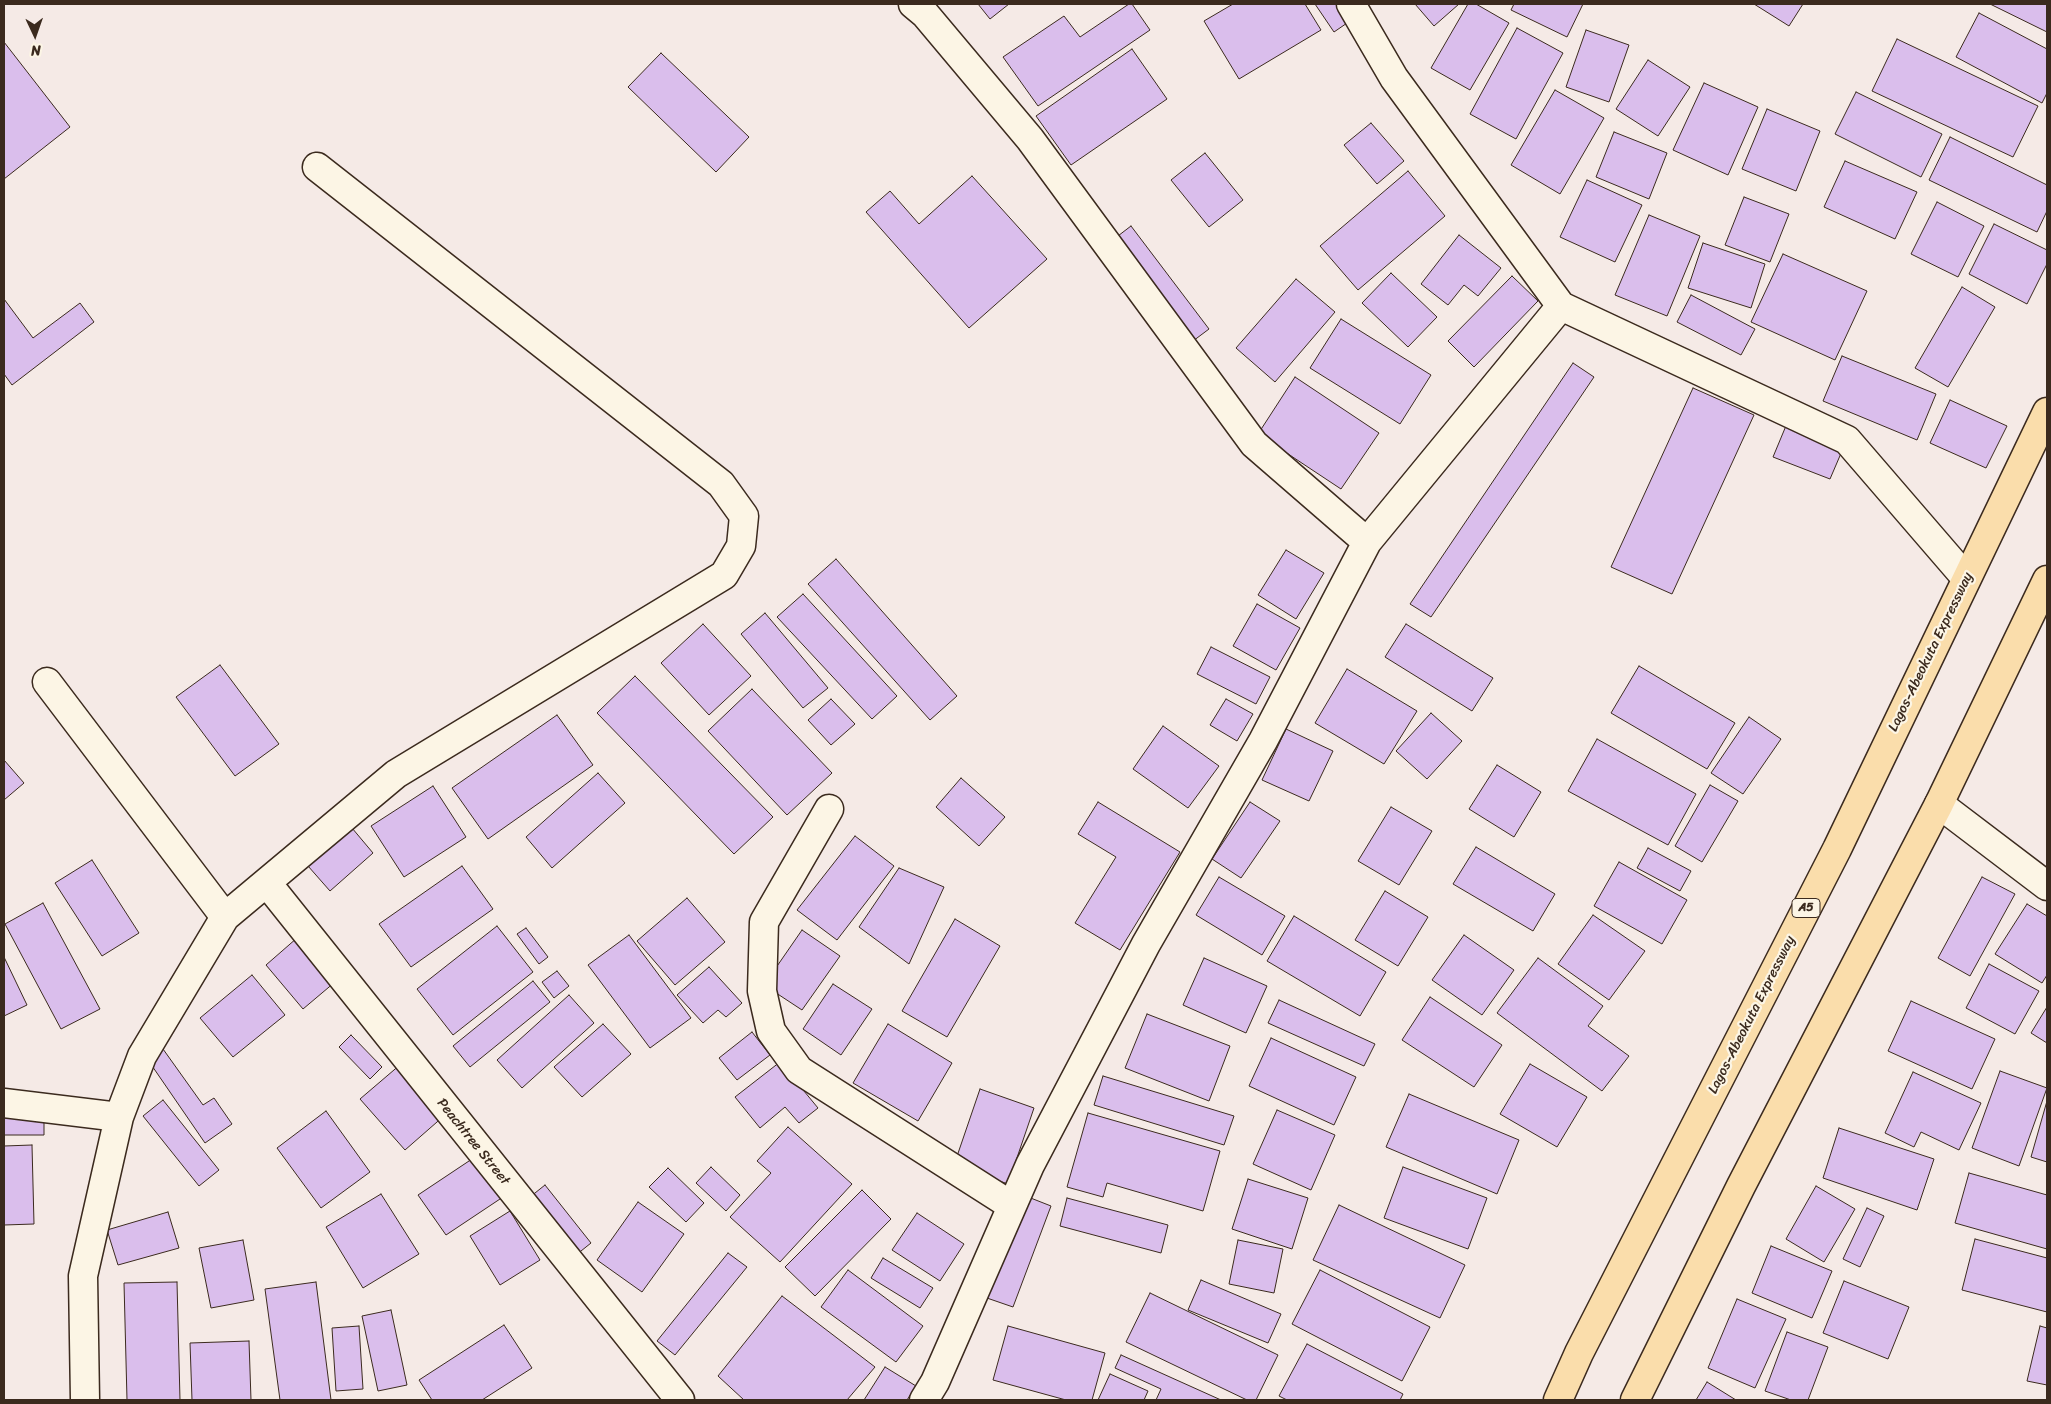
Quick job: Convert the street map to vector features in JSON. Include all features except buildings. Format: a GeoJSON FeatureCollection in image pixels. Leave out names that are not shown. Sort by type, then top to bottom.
{"type":"FeatureCollection","features":[{"type":"Feature","properties":{"kind":"highway","name":"Lagos-Abeokuta Expressway"},"geometry":{"type":"LineString","coordinates":[[1558,1400],[1579,1353],[1836,849],[2047,412]]}},
{"type":"Feature","properties":{"kind":"highway"},"geometry":{"type":"LineString","coordinates":[[1635,1400],[1741,1186],[1939,804],[2047,580]]}},
{"type":"Feature","properties":{"kind":"street"},"geometry":{"type":"LineString","coordinates":[[913,4],[925,14],[1030,139],[1254,444],[1366,542]]}},
{"type":"Feature","properties":{"kind":"street"},"geometry":{"type":"LineString","coordinates":[[1351,4],[1394,78],[1561,306],[1847,440],[1966,578]]}},
{"type":"Feature","properties":{"kind":"street"},"geometry":{"type":"LineString","coordinates":[[85,1400],[83,1276],[119,1117],[142,1056],[225,917],[396,774],[724,575],[741,546],[744,516],[721,484],[317,167]]}},
{"type":"Feature","properties":{"kind":"street"},"geometry":{"type":"LineString","coordinates":[[924,1400],[1030,1165],[1146,944],[1262,741],[1366,542],[1561,306]]}},
{"type":"Feature","properties":{"kind":"street"},"geometry":{"type":"LineString","coordinates":[[46,682],[225,917]]}},
{"type":"Feature","properties":{"kind":"street"},"geometry":{"type":"LineString","coordinates":[[1939,804],[2047,886]]}},
{"type":"Feature","properties":{"kind":"street"},"geometry":{"type":"LineString","coordinates":[[829,809],[764,922],[762,991],[771,1031],[799,1070],[1012,1206]]}},
{"type":"Feature","properties":{"kind":"street","name":"Peachtree Street"},"geometry":{"type":"LineString","coordinates":[[267,883],[680,1400]]}},
{"type":"Feature","properties":{"kind":"street"},"geometry":{"type":"LineString","coordinates":[[4,1103],[119,1117]]}}]}
